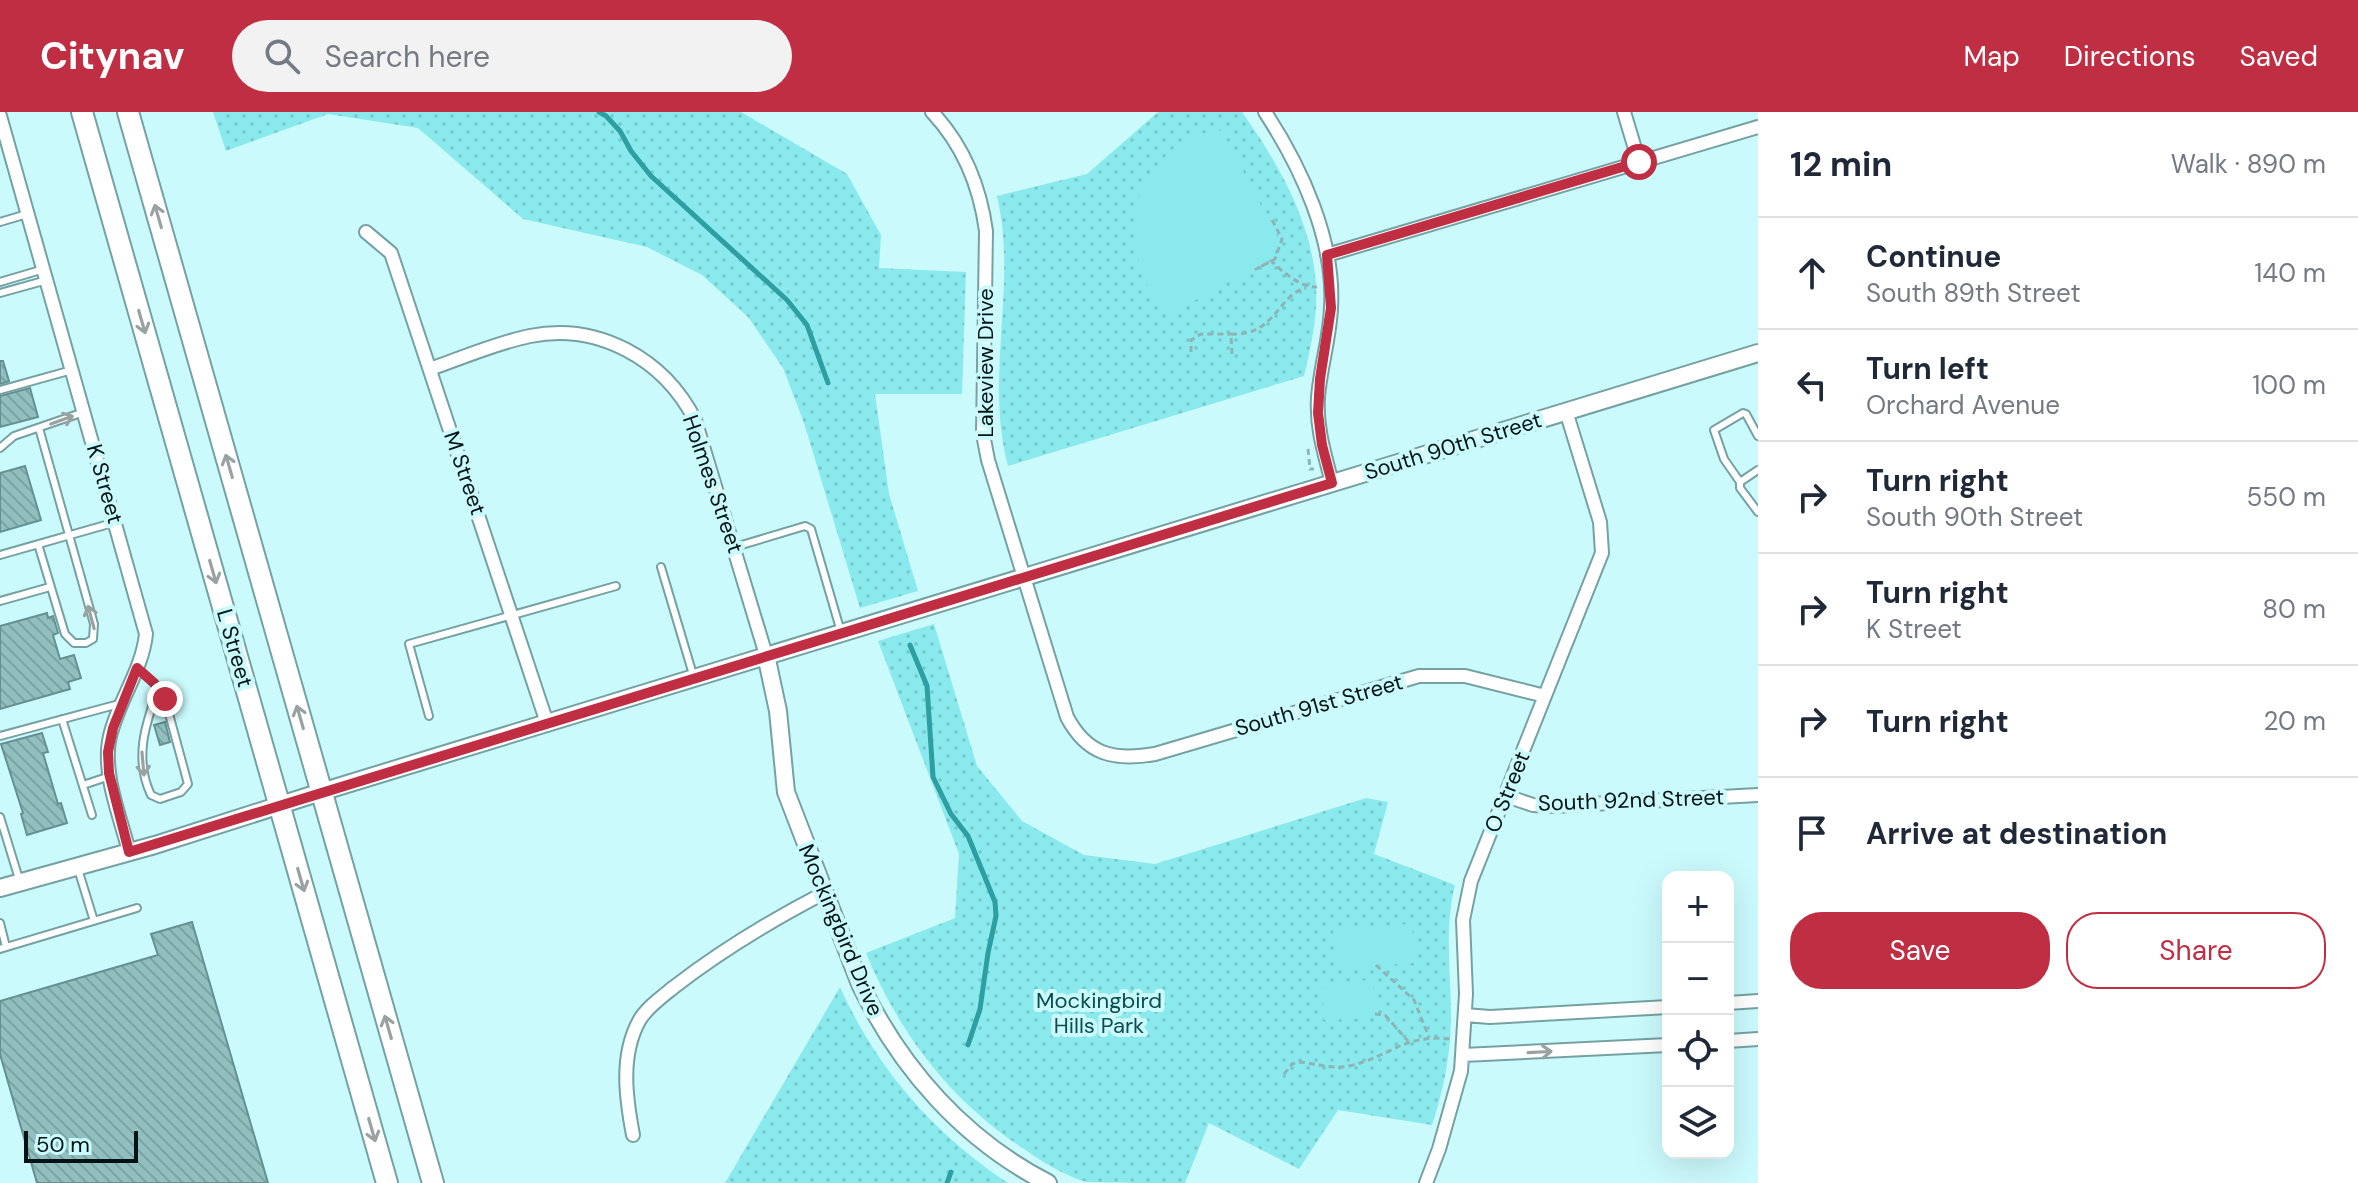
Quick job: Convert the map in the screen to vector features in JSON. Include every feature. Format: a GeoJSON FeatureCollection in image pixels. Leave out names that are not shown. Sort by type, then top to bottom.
{"type":"FeatureCollection","features":[{"type":"Feature","properties":{"kind":"main road","name":"L Street"},"geometry":{"type":"LineString","coordinates":[[82,112],[387,1183]]}},
{"type":"Feature","properties":{"kind":"main road","name":"L Street"},"geometry":{"type":"LineString","coordinates":[[128,112],[433,1183]]}},
{"type":"Feature","properties":{"kind":"street","name":"Lakeview Drive"},"geometry":{"type":"LineString","coordinates":[[932,112],[957,144],[983,210],[986,231],[981,419],[988,460],[1067,717],[1082,740],[1095,749]]}},
{"type":"Feature","properties":{"kind":"street"},"geometry":{"type":"LineString","coordinates":[[1265,112],[1312,203],[1327,255],[1331,308],[1318,413],[1332,483]]}},
{"type":"Feature","properties":{"kind":"street"},"geometry":{"type":"LineString","coordinates":[[1624,112],[1639,162]]}},
{"type":"Feature","properties":{"kind":"street","name":"K Street"},"geometry":{"type":"LineString","coordinates":[[0,116],[146,634],[144,650],[110,740],[110,776],[129,852]]}},
{"type":"Feature","properties":{"kind":"street"},"geometry":{"type":"LineString","coordinates":[[1327,255],[1758,127]]}},
{"type":"Feature","properties":{"kind":"street","name":"M Street"},"geometry":{"type":"LineString","coordinates":[[366,232],[391,253],[547,723]]}},
{"type":"Feature","properties":{"kind":"street","name":"Holmes Street"},"geometry":{"type":"LineString","coordinates":[[430,369],[527,337],[576,333],[600,338],[628,350],[656,369],[690,411],[735,547],[766,655]]}},
{"type":"Feature","properties":{"kind":"street","name":"South 90th Street"},"geometry":{"type":"LineString","coordinates":[[0,888],[129,852],[1758,353]]}},
{"type":"Feature","properties":{"kind":"street","name":"O Street"},"geometry":{"type":"LineString","coordinates":[[1426,1183],[1458,1090],[1465,1015],[1465,907],[1471,881],[1602,553],[1600,522],[1566,411]]}},
{"type":"Feature","properties":{"kind":"street","name":"Mockingbird Drive"},"geometry":{"type":"LineString","coordinates":[[766,655],[778,711],[786,792],[860,984],[900,1055],[935,1097],[966,1127],[1011,1161],[1048,1183]]}},
{"type":"Feature","properties":{"kind":"street","name":"South 91st Street"},"geometry":{"type":"LineString","coordinates":[[1095,749],[1122,757],[1155,754],[1419,676],[1465,676],[1545,696]]}},
{"type":"Feature","properties":{"kind":"street","name":"South 92nd Street"},"geometry":{"type":"LineString","coordinates":[[1506,796],[1533,805],[1554,806],[1758,795]]}},
{"type":"Feature","properties":{"kind":"street"},"geometry":{"type":"LineString","coordinates":[[633,1135],[625,1084],[639,1020],[660,998],[710,959],[765,924],[824,893]]}},
{"type":"Feature","properties":{"kind":"street"},"geometry":{"type":"LineString","coordinates":[[1734,1003],[1758,1001]]}},
{"type":"Feature","properties":{"kind":"street"},"geometry":{"type":"LineString","coordinates":[[1465,1015],[1490,1017],[1662,1007]]}},
{"type":"Feature","properties":{"kind":"street"},"geometry":{"type":"LineString","coordinates":[[1734,1041],[1758,1039]]}},
{"type":"Feature","properties":{"kind":"street"},"geometry":{"type":"LineString","coordinates":[[1463,1055],[1662,1045]]}},
{"type":"Feature","properties":{"kind":"lane"},"geometry":{"type":"LineString","coordinates":[[0,222],[28,214]]}},
{"type":"Feature","properties":{"kind":"lane"},"geometry":{"type":"LineString","coordinates":[[0,282],[46,275]]}},
{"type":"Feature","properties":{"kind":"lane"},"geometry":{"type":"LineString","coordinates":[[0,293],[46,275]]}},
{"type":"Feature","properties":{"kind":"lane"},"geometry":{"type":"LineString","coordinates":[[0,390],[72,370]]}},
{"type":"Feature","properties":{"kind":"lane"},"geometry":{"type":"LineString","coordinates":[[0,448],[14,436],[85,412]]}},
{"type":"Feature","properties":{"kind":"lane"},"geometry":{"type":"LineString","coordinates":[[1758,436],[1743,413],[1714,430],[1724,459],[1758,512]]}},
{"type":"Feature","properties":{"kind":"lane"},"geometry":{"type":"LineString","coordinates":[[38,544],[69,640],[80,644],[93,639],[94,624],[39,428]]}},
{"type":"Feature","properties":{"kind":"lane"},"geometry":{"type":"LineString","coordinates":[[1740,482],[1758,470]]}},
{"type":"Feature","properties":{"kind":"lane"},"geometry":{"type":"LineString","coordinates":[[0,555],[116,522]]}},
{"type":"Feature","properties":{"kind":"lane"},"geometry":{"type":"LineString","coordinates":[[735,547],[805,526],[811,529],[841,632]]}},
{"type":"Feature","properties":{"kind":"lane"},"geometry":{"type":"LineString","coordinates":[[661,567],[694,678]]}},
{"type":"Feature","properties":{"kind":"lane"},"geometry":{"type":"LineString","coordinates":[[429,716],[409,644],[616,586]]}},
{"type":"Feature","properties":{"kind":"lane"},"geometry":{"type":"LineString","coordinates":[[0,601],[50,587]]}},
{"type":"Feature","properties":{"kind":"lane"},"geometry":{"type":"LineString","coordinates":[[137,668],[154,683],[165,699],[188,784],[181,792],[160,799],[151,795],[147,786],[141,754],[146,723],[158,689]]}},
{"type":"Feature","properties":{"kind":"lane"},"geometry":{"type":"LineString","coordinates":[[0,736],[123,703]]}},
{"type":"Feature","properties":{"kind":"lane"},"geometry":{"type":"LineString","coordinates":[[62,719],[92,815]]}},
{"type":"Feature","properties":{"kind":"lane"},"geometry":{"type":"LineString","coordinates":[[83,785],[110,776]]}},
{"type":"Feature","properties":{"kind":"lane"},"geometry":{"type":"LineString","coordinates":[[0,817],[20,883]]}},
{"type":"Feature","properties":{"kind":"lane"},"geometry":{"type":"LineString","coordinates":[[77,865],[94,921]]}},
{"type":"Feature","properties":{"kind":"lane"},"geometry":{"type":"LineString","coordinates":[[0,923],[3,948],[137,908]]}},
{"type":"Feature","properties":{"kind":"path"},"geometry":{"type":"LineString","coordinates":[[1272,220],[1282,239],[1275,259],[1266,264],[1256,269],[1271,261],[1273,263],[1308,288]]}},
{"type":"Feature","properties":{"kind":"path"},"geometry":{"type":"LineString","coordinates":[[1191,352],[1191,340],[1201,334],[1236,335],[1260,327],[1279,312],[1296,291],[1317,287]]}},
{"type":"Feature","properties":{"kind":"path"},"geometry":{"type":"LineString","coordinates":[[1231,334],[1232,354]]}},
{"type":"Feature","properties":{"kind":"path"},"geometry":{"type":"LineString","coordinates":[[1376,965],[1414,1000],[1429,1037]]}},
{"type":"Feature","properties":{"kind":"path"},"geometry":{"type":"LineString","coordinates":[[1375,1014],[1385,1015],[1408,1041]]}},
{"type":"Feature","properties":{"kind":"path"},"geometry":{"type":"LineString","coordinates":[[1284,1074],[1292,1064],[1299,1062],[1347,1067],[1408,1041],[1429,1037],[1452,1039]]}},
{"type":"Feature","properties":{"kind":"green space"},"geometry":{"type":"Polygon","coordinates":[[[213,112],[741,112],[847,174],[881,235],[879,268],[966,272],[962,394],[875,394],[889,494],[918,591],[860,608],[804,423],[783,368],[748,317],[702,275],[647,247],[523,219],[418,128],[328,114],[226,151],[213,112]]]}},
{"type":"Feature","properties":{"kind":"green space"},"geometry":{"type":"Polygon","coordinates":[[[1158,112],[1242,112],[1280,172],[1308,238],[1316,285],[1315,320],[1304,376],[1008,466],[1001,432],[999,399],[1004,263],[1003,230],[997,196],[1087,174],[1158,112]]]}},
{"type":"Feature","properties":{"kind":"green space"},"geometry":{"type":"Polygon","coordinates":[[[1222,131],[1279,240],[1273,258],[1166,316],[1141,270],[1135,234],[1138,199],[1146,180],[1173,149],[1194,136],[1222,131]]]}},
{"type":"Feature","properties":{"kind":"green space","name":"Mockingbird Hills Park"},"geometry":{"type":"Polygon","coordinates":[[[934,624],[977,766],[1022,821],[1084,855],[1155,864],[1366,798],[1388,802],[1374,854],[1455,885],[1449,933],[1450,1043],[1432,1125],[1338,1110],[1299,1169],[1209,1123],[1185,1183],[1086,1182],[1052,1167],[1021,1147],[971,1108],[949,1086],[894,1010],[866,953],[955,918],[959,854],[878,641],[934,624]]]}},
{"type":"Feature","properties":{"kind":"green space"},"geometry":{"type":"Polygon","coordinates":[[[1412,924],[1415,963],[1336,968],[1333,929],[1412,924]]]}},
{"type":"Feature","properties":{"kind":"green space"},"geometry":{"type":"Polygon","coordinates":[[[1373,980],[1375,1018],[1324,1020],[1322,983],[1373,980]]]}},
{"type":"Feature","properties":{"kind":"green space"},"geometry":{"type":"Polygon","coordinates":[[[840,987],[871,1045],[910,1097],[955,1143],[1008,1183],[725,1183],[840,987]]]}},
{"type":"Feature","properties":{"kind":"building"},"geometry":{"type":"Polygon","coordinates":[[[0,361],[3,361],[9,381],[0,384],[0,361]]]}},
{"type":"Feature","properties":{"kind":"building"},"geometry":{"type":"Polygon","coordinates":[[[30,388],[38,417],[0,427],[0,396],[30,388]]]}},
{"type":"Feature","properties":{"kind":"building"},"geometry":{"type":"Polygon","coordinates":[[[25,466],[41,520],[0,532],[0,473],[25,466]]]}},
{"type":"Feature","properties":{"kind":"building"},"geometry":{"type":"Polygon","coordinates":[[[47,613],[48,618],[53,616],[58,633],[53,635],[60,659],[74,655],[81,678],[68,682],[70,689],[0,709],[0,626],[47,613]]]}},
{"type":"Feature","properties":{"kind":"building"},"geometry":{"type":"Polygon","coordinates":[[[165,722],[170,742],[160,745],[154,725],[165,722]]]}},
{"type":"Feature","properties":{"kind":"building"},"geometry":{"type":"Polygon","coordinates":[[[42,733],[48,752],[43,753],[67,823],[27,835],[1,744],[42,733]]]}},
{"type":"Feature","properties":{"kind":"building"},"geometry":{"type":"Polygon","coordinates":[[[192,922],[268,1183],[37,1183],[0,1054],[0,1001],[158,955],[151,934],[192,922]]]}},
{"type":"Feature","properties":{"kind":"waterway"},"geometry":{"type":"LineString","coordinates":[[599,112],[620,131],[651,176],[787,300],[807,325],[828,383]]}},
{"type":"Feature","properties":{"kind":"waterway"},"geometry":{"type":"LineString","coordinates":[[910,645],[927,686],[933,777],[951,814],[968,836],[995,902],[996,916],[980,1009],[968,1045]]}},
{"type":"Feature","properties":{"kind":"waterway"},"geometry":{"type":"LineString","coordinates":[[947,1183],[951,1172]]}},
{"type":"Feature","properties":{"kind":"route"},"geometry":{"type":"LineString","coordinates":[[165,699],[154,683],[137,668],[110,740],[109,773],[129,852],[1332,483],[1318,413],[1332,293],[1327,255],[1639,162]]}}]}
